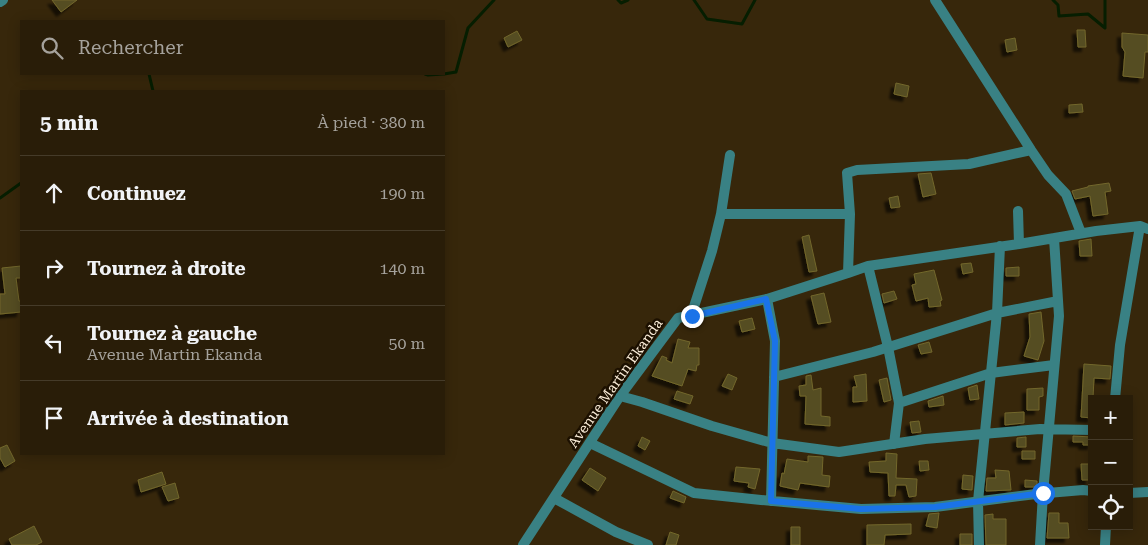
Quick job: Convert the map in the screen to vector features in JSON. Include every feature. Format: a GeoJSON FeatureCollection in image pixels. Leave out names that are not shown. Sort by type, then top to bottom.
{"type":"FeatureCollection","features":[{"type":"Feature","properties":{"kind":"street"},"geometry":{"type":"LineString","coordinates":[[935,0],[1031,150],[1048,175],[1066,194],[1082,233]]}},
{"type":"Feature","properties":{"kind":"street"},"geometry":{"type":"LineString","coordinates":[[848,273],[850,214],[847,173],[857,170],[968,164],[1031,150]]}},
{"type":"Feature","properties":{"kind":"street"},"geometry":{"type":"LineString","coordinates":[[692,316],[721,214],[730,155]]}},
{"type":"Feature","properties":{"kind":"street"},"geometry":{"type":"LineString","coordinates":[[1018,212],[1019,244]]}},
{"type":"Feature","properties":{"kind":"street"},"geometry":{"type":"LineString","coordinates":[[721,214],[850,214]]}},
{"type":"Feature","properties":{"kind":"street"},"geometry":{"type":"LineString","coordinates":[[1115,395],[1120,345],[1144,228]]}},
{"type":"Feature","properties":{"kind":"street","name":"Avenue Martin Ekanda"},"geometry":{"type":"LineString","coordinates":[[523,545],[620,396],[678,318],[766,299],[868,266],[1082,233],[1144,228]]}},
{"type":"Feature","properties":{"kind":"street"},"geometry":{"type":"LineString","coordinates":[[1040,545],[1048,430],[1059,316],[1054,238]]}},
{"type":"Feature","properties":{"kind":"street"},"geometry":{"type":"LineString","coordinates":[[979,545],[978,501],[992,373],[1000,246]]}},
{"type":"Feature","properties":{"kind":"street"},"geometry":{"type":"LineString","coordinates":[[868,266],[899,403],[894,444]]}},
{"type":"Feature","properties":{"kind":"street"},"geometry":{"type":"LineString","coordinates":[[766,299],[775,341],[771,501]]}},
{"type":"Feature","properties":{"kind":"street"},"geometry":{"type":"LineString","coordinates":[[774,377],[888,348],[997,313],[1058,300]]}},
{"type":"Feature","properties":{"kind":"street"},"geometry":{"type":"LineString","coordinates":[[899,403],[992,373],[1054,365]]}},
{"type":"Feature","properties":{"kind":"street"},"geometry":{"type":"LineString","coordinates":[[620,396],[772,443],[839,452],[984,434],[1048,430],[1088,430]]}},
{"type":"Feature","properties":{"kind":"street"},"geometry":{"type":"LineString","coordinates":[[590,442],[694,493],[771,501],[861,509],[935,507],[1043,493],[1088,491]]}},
{"type":"Feature","properties":{"kind":"street"},"geometry":{"type":"LineString","coordinates":[[1133,493],[1148,492]]}},
{"type":"Feature","properties":{"kind":"street"},"geometry":{"type":"LineString","coordinates":[[554,498],[616,532],[648,545]]}},
{"type":"Feature","properties":{"kind":"street"},"geometry":{"type":"LineString","coordinates":[[1105,545],[1106,530]]}},
{"type":"Feature","properties":{"kind":"building"},"geometry":{"type":"Polygon","coordinates":[[[52,0],[77,0],[61,12],[52,0]]]}},
{"type":"Feature","properties":{"kind":"building"},"geometry":{"type":"Polygon","coordinates":[[[1077,30],[1085,30],[1086,47],[1078,47],[1077,30]]]}},
{"type":"Feature","properties":{"kind":"building"},"geometry":{"type":"Polygon","coordinates":[[[517,31],[522,40],[508,47],[504,38],[517,31]]]}},
{"type":"Feature","properties":{"kind":"building"},"geometry":{"type":"Polygon","coordinates":[[[1122,33],[1148,35],[1148,52],[1145,52],[1143,78],[1123,76],[1125,52],[1122,47],[1122,33]]]}},
{"type":"Feature","properties":{"kind":"building"},"geometry":{"type":"Polygon","coordinates":[[[1015,38],[1017,50],[1007,52],[1005,40],[1015,38]]]}},
{"type":"Feature","properties":{"kind":"building"},"geometry":{"type":"Polygon","coordinates":[[[896,83],[909,86],[907,97],[894,94],[896,83]]]}},
{"type":"Feature","properties":{"kind":"building"},"geometry":{"type":"Polygon","coordinates":[[[1082,104],[1083,112],[1069,113],[1069,105],[1082,104]]]}},
{"type":"Feature","properties":{"kind":"building"},"geometry":{"type":"Polygon","coordinates":[[[931,173],[936,194],[923,197],[918,174],[931,173]]]}},
{"type":"Feature","properties":{"kind":"building"},"geometry":{"type":"Polygon","coordinates":[[[1109,183],[1111,191],[1105,192],[1108,214],[1093,216],[1090,196],[1075,199],[1072,191],[1088,186],[1109,183]]]}},
{"type":"Feature","properties":{"kind":"building"},"geometry":{"type":"Polygon","coordinates":[[[898,196],[900,207],[891,208],[889,198],[898,196]]]}},
{"type":"Feature","properties":{"kind":"building"},"geometry":{"type":"Polygon","coordinates":[[[809,235],[817,271],[809,272],[802,237],[809,235]]]}},
{"type":"Feature","properties":{"kind":"building"},"geometry":{"type":"Polygon","coordinates":[[[1091,239],[1092,256],[1080,256],[1079,241],[1091,239]]]}},
{"type":"Feature","properties":{"kind":"building"},"geometry":{"type":"Polygon","coordinates":[[[971,263],[973,272],[963,274],[961,264],[971,263]]]}},
{"type":"Feature","properties":{"kind":"building"},"geometry":{"type":"Polygon","coordinates":[[[20,266],[20,278],[16,278],[20,312],[0,314],[0,294],[5,294],[2,268],[20,266]]]}},
{"type":"Feature","properties":{"kind":"building"},"geometry":{"type":"Polygon","coordinates":[[[1019,267],[1019,276],[1006,276],[1006,268],[1019,267]]]}},
{"type":"Feature","properties":{"kind":"building"},"geometry":{"type":"Polygon","coordinates":[[[934,270],[942,300],[940,301],[941,306],[929,307],[928,298],[916,301],[912,285],[916,284],[914,274],[934,270]]]}},
{"type":"Feature","properties":{"kind":"building"},"geometry":{"type":"Polygon","coordinates":[[[894,291],[897,299],[884,303],[882,294],[894,291]]]}},
{"type":"Feature","properties":{"kind":"building"},"geometry":{"type":"Polygon","coordinates":[[[824,293],[831,322],[818,324],[811,296],[824,293]]]}},
{"type":"Feature","properties":{"kind":"building"},"geometry":{"type":"Polygon","coordinates":[[[1041,312],[1044,341],[1038,360],[1024,356],[1030,337],[1029,314],[1041,312]]]}},
{"type":"Feature","properties":{"kind":"building"},"geometry":{"type":"Polygon","coordinates":[[[752,318],[755,329],[742,332],[739,321],[752,318]]]}},
{"type":"Feature","properties":{"kind":"building"},"geometry":{"type":"Polygon","coordinates":[[[678,339],[690,342],[688,348],[699,348],[699,365],[697,365],[696,371],[688,369],[682,386],[652,376],[662,356],[672,363],[678,339]]]}},
{"type":"Feature","properties":{"kind":"building"},"geometry":{"type":"Polygon","coordinates":[[[929,342],[932,352],[921,354],[918,345],[929,342]]]}},
{"type":"Feature","properties":{"kind":"building"},"geometry":{"type":"Polygon","coordinates":[[[1084,364],[1111,366],[1110,379],[1094,378],[1093,395],[1088,395],[1088,418],[1081,417],[1084,364]]]}},
{"type":"Feature","properties":{"kind":"building"},"geometry":{"type":"Polygon","coordinates":[[[728,374],[737,378],[732,390],[722,386],[728,374]]]}},
{"type":"Feature","properties":{"kind":"building"},"geometry":{"type":"Polygon","coordinates":[[[866,374],[867,401],[853,402],[853,387],[857,387],[854,376],[866,374]]]}},
{"type":"Feature","properties":{"kind":"building"},"geometry":{"type":"Polygon","coordinates":[[[811,375],[813,390],[821,388],[821,416],[830,417],[830,426],[805,424],[806,396],[800,396],[799,386],[806,385],[806,376],[811,375]]]}},
{"type":"Feature","properties":{"kind":"building"},"geometry":{"type":"Polygon","coordinates":[[[887,378],[891,400],[884,402],[879,380],[887,378]]]}},
{"type":"Feature","properties":{"kind":"building"},"geometry":{"type":"Polygon","coordinates":[[[977,385],[979,399],[970,400],[968,388],[977,385]]]}},
{"type":"Feature","properties":{"kind":"building"},"geometry":{"type":"Polygon","coordinates":[[[1043,388],[1043,396],[1039,397],[1039,410],[1027,410],[1027,389],[1043,388]]]}},
{"type":"Feature","properties":{"kind":"building"},"geometry":{"type":"Polygon","coordinates":[[[677,391],[693,396],[690,404],[674,399],[677,391]]]}},
{"type":"Feature","properties":{"kind":"building"},"geometry":{"type":"Polygon","coordinates":[[[943,396],[944,405],[929,407],[928,401],[943,396]]]}},
{"type":"Feature","properties":{"kind":"building"},"geometry":{"type":"Polygon","coordinates":[[[1024,412],[1024,423],[1005,425],[1005,413],[1024,412]]]}},
{"type":"Feature","properties":{"kind":"building"},"geometry":{"type":"Polygon","coordinates":[[[919,421],[921,432],[912,433],[910,422],[919,421]]]}},
{"type":"Feature","properties":{"kind":"building"},"geometry":{"type":"Polygon","coordinates":[[[1073,436],[1088,437],[1088,445],[1083,445],[1083,442],[1073,442],[1073,436]]]}},
{"type":"Feature","properties":{"kind":"building"},"geometry":{"type":"Polygon","coordinates":[[[642,437],[650,441],[645,450],[638,446],[642,437]]]}},
{"type":"Feature","properties":{"kind":"building"},"geometry":{"type":"Polygon","coordinates":[[[1026,437],[1026,447],[1017,447],[1017,438],[1026,437]]]}},
{"type":"Feature","properties":{"kind":"building"},"geometry":{"type":"Polygon","coordinates":[[[7,445],[15,461],[5,467],[0,458],[0,448],[7,445]]]}},
{"type":"Feature","properties":{"kind":"building"},"geometry":{"type":"Polygon","coordinates":[[[1022,451],[1035,451],[1035,459],[1022,459],[1022,451]]]}},
{"type":"Feature","properties":{"kind":"building"},"geometry":{"type":"Polygon","coordinates":[[[886,453],[897,454],[896,478],[917,479],[916,496],[909,497],[906,485],[896,485],[895,496],[889,496],[888,473],[870,472],[869,462],[886,461],[886,453]]]}},
{"type":"Feature","properties":{"kind":"building"},"geometry":{"type":"Polygon","coordinates":[[[808,456],[823,457],[822,475],[830,476],[829,487],[800,483],[798,490],[780,486],[787,459],[808,462],[808,456]]]}},
{"type":"Feature","properties":{"kind":"building"},"geometry":{"type":"Polygon","coordinates":[[[919,461],[928,461],[929,470],[920,471],[919,461]]]}},
{"type":"Feature","properties":{"kind":"building"},"geometry":{"type":"Polygon","coordinates":[[[1081,464],[1088,464],[1088,480],[1082,480],[1081,464]]]}},
{"type":"Feature","properties":{"kind":"building"},"geometry":{"type":"Polygon","coordinates":[[[736,467],[760,469],[755,489],[748,487],[749,483],[734,481],[736,467]]]}},
{"type":"Feature","properties":{"kind":"building"},"geometry":{"type":"Polygon","coordinates":[[[590,468],[606,478],[598,491],[582,480],[590,468]]]}},
{"type":"Feature","properties":{"kind":"building"},"geometry":{"type":"Polygon","coordinates":[[[995,470],[1009,471],[1011,490],[986,491],[987,478],[996,478],[995,470]]]}},
{"type":"Feature","properties":{"kind":"building"},"geometry":{"type":"Polygon","coordinates":[[[162,472],[166,484],[141,492],[138,480],[162,472]]]}},
{"type":"Feature","properties":{"kind":"building"},"geometry":{"type":"Polygon","coordinates":[[[963,475],[973,476],[972,490],[962,489],[963,475]]]}},
{"type":"Feature","properties":{"kind":"building"},"geometry":{"type":"Polygon","coordinates":[[[1025,480],[1037,481],[1037,487],[1025,487],[1025,480]]]}},
{"type":"Feature","properties":{"kind":"building"},"geometry":{"type":"Polygon","coordinates":[[[175,483],[179,498],[168,501],[162,487],[175,483]]]}},
{"type":"Feature","properties":{"kind":"building"},"geometry":{"type":"Polygon","coordinates":[[[673,491],[686,497],[684,503],[670,498],[673,491]]]}},
{"type":"Feature","properties":{"kind":"building"},"geometry":{"type":"Polygon","coordinates":[[[939,513],[937,528],[926,526],[929,514],[939,513]]]}},
{"type":"Feature","properties":{"kind":"building"},"geometry":{"type":"Polygon","coordinates":[[[1049,513],[1059,513],[1059,523],[1068,523],[1069,538],[1047,538],[1049,513]]]}},
{"type":"Feature","properties":{"kind":"building"},"geometry":{"type":"Polygon","coordinates":[[[993,514],[993,519],[1006,519],[1006,545],[986,545],[985,515],[993,514]]]}},
{"type":"Feature","properties":{"kind":"building"},"geometry":{"type":"Polygon","coordinates":[[[911,524],[911,534],[885,535],[884,545],[867,545],[867,525],[911,524]]]}},
{"type":"Feature","properties":{"kind":"building"},"geometry":{"type":"Polygon","coordinates":[[[34,526],[42,542],[36,545],[12,545],[9,539],[34,526]]]}},
{"type":"Feature","properties":{"kind":"building"},"geometry":{"type":"Polygon","coordinates":[[[791,527],[800,527],[800,545],[791,545],[791,527]]]}},
{"type":"Feature","properties":{"kind":"building"},"geometry":{"type":"Polygon","coordinates":[[[670,532],[679,535],[676,545],[666,545],[670,532]]]}},
{"type":"Feature","properties":{"kind":"building"},"geometry":{"type":"Polygon","coordinates":[[[960,534],[972,534],[972,545],[960,545],[960,534]]]}},
{"type":"Feature","properties":{"kind":"waterway"},"geometry":{"type":"LineString","coordinates":[[445,74],[456,72],[468,28],[494,0]]}},
{"type":"Feature","properties":{"kind":"waterway"},"geometry":{"type":"LineString","coordinates":[[618,0],[621,3],[628,0]]}},
{"type":"Feature","properties":{"kind":"waterway"},"geometry":{"type":"LineString","coordinates":[[694,0],[707,19],[742,24],[755,0]]}},
{"type":"Feature","properties":{"kind":"waterway"},"geometry":{"type":"LineString","coordinates":[[1053,0],[1058,5],[1059,16],[1088,14],[1105,28],[1105,0]]}},
{"type":"Feature","properties":{"kind":"waterway"},"geometry":{"type":"LineString","coordinates":[[149,75],[153,90]]}},
{"type":"Feature","properties":{"kind":"waterway"},"geometry":{"type":"LineString","coordinates":[[0,198],[20,184]]}},
{"type":"Feature","properties":{"kind":"route"},"geometry":{"type":"LineString","coordinates":[[692,316],[766,299],[775,341],[771,501],[861,509],[935,507],[1043,493]]}}]}
